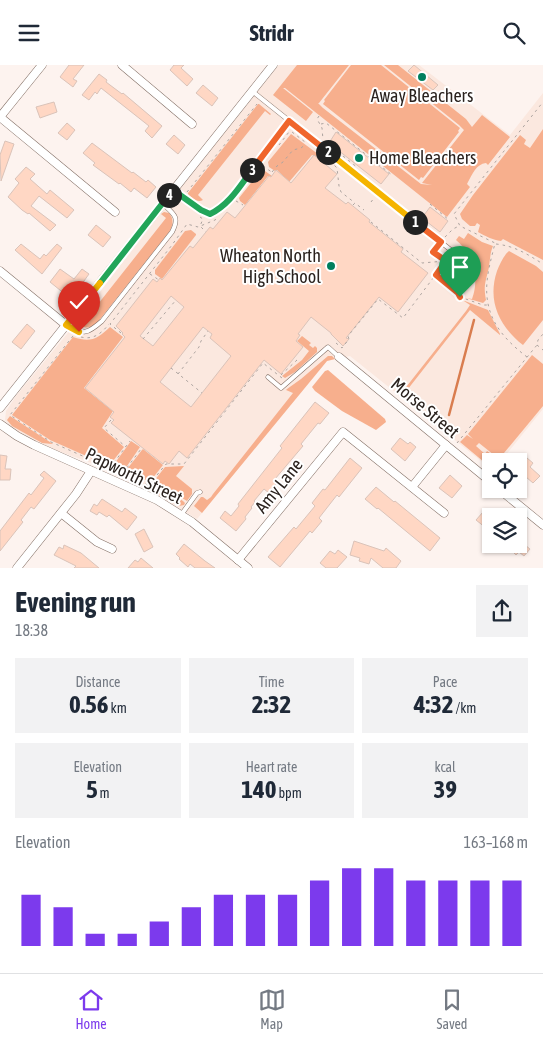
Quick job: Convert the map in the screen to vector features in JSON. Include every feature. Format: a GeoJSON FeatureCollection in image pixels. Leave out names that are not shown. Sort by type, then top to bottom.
{"type":"FeatureCollection","features":[{"type":"Feature","properties":{"kind":"street"},"geometry":{"type":"LineString","coordinates":[[42,65],[0,117],[115,212]]}},
{"type":"Feature","properties":{"kind":"street"},"geometry":{"type":"LineString","coordinates":[[122,65],[192,124]]}},
{"type":"Feature","properties":{"kind":"street"},"geometry":{"type":"LineString","coordinates":[[0,408],[273,65]]}},
{"type":"Feature","properties":{"kind":"street"},"geometry":{"type":"LineString","coordinates":[[0,271],[66,325]]}},
{"type":"Feature","properties":{"kind":"street","name":"Morse Street"},"geometry":{"type":"LineString","coordinates":[[340,357],[482,474]]}},
{"type":"Feature","properties":{"kind":"street","name":"Papworth Street"},"geometry":{"type":"LineString","coordinates":[[3,421],[17,436],[34,445],[151,497],[181,515],[248,568]]}},
{"type":"Feature","properties":{"kind":"street","name":"Amy Lane"},"geometry":{"type":"LineString","coordinates":[[238,560],[343,431],[412,487]]}},
{"type":"Feature","properties":{"kind":"street"},"geometry":{"type":"LineString","coordinates":[[444,513],[412,487],[449,447]]}},
{"type":"Feature","properties":{"kind":"street"},"geometry":{"type":"LineString","coordinates":[[17,568],[76,494],[91,471]]}},
{"type":"Feature","properties":{"kind":"street"},"geometry":{"type":"LineString","coordinates":[[510,498],[543,525]]}},
{"type":"Feature","properties":{"kind":"street"},"geometry":{"type":"LineString","coordinates":[[61,513],[97,542],[112,549]]}},
{"type":"Feature","properties":{"kind":"lane"},"geometry":{"type":"LineString","coordinates":[[252,91],[452,251]]}},
{"type":"Feature","properties":{"kind":"lane"},"geometry":{"type":"LineString","coordinates":[[173,190],[201,210],[210,214],[219,210],[228,201],[289,121]]}},
{"type":"Feature","properties":{"kind":"lane"},"geometry":{"type":"LineString","coordinates":[[66,325],[79,332],[87,333],[102,321],[172,232],[176,224],[175,216],[163,204]]}},
{"type":"Feature","properties":{"kind":"lane"},"geometry":{"type":"LineString","coordinates":[[268,377],[281,388],[328,347],[340,357]]}},
{"type":"Feature","properties":{"kind":"lane"},"geometry":{"type":"LineString","coordinates":[[181,515],[197,493],[200,492]]}},
{"type":"Feature","properties":{"kind":"path"},"geometry":{"type":"LineString","coordinates":[[543,102],[454,214],[460,226],[495,243],[521,250],[543,263]]}},
{"type":"Feature","properties":{"kind":"path"},"geometry":{"type":"LineString","coordinates":[[187,192],[258,103]]}},
{"type":"Feature","properties":{"kind":"path"},"geometry":{"type":"LineString","coordinates":[[320,116],[317,119],[322,128],[322,139],[327,143]]}},
{"type":"Feature","properties":{"kind":"path"},"geometry":{"type":"LineString","coordinates":[[320,124],[326,123],[392,175]]}},
{"type":"Feature","properties":{"kind":"path"},"geometry":{"type":"LineString","coordinates":[[262,165],[272,173],[293,150],[307,143],[292,132],[289,132],[278,146]]}},
{"type":"Feature","properties":{"kind":"path"},"geometry":{"type":"LineString","coordinates":[[334,148],[361,170]]}},
{"type":"Feature","properties":{"kind":"path"},"geometry":{"type":"LineString","coordinates":[[327,159],[337,168],[341,192],[364,210]]}},
{"type":"Feature","properties":{"kind":"path"},"geometry":{"type":"LineString","coordinates":[[371,202],[375,197]]}},
{"type":"Feature","properties":{"kind":"path"},"geometry":{"type":"LineString","coordinates":[[236,200],[243,205]]}},
{"type":"Feature","properties":{"kind":"path"},"geometry":{"type":"LineString","coordinates":[[176,206],[181,201]]}},
{"type":"Feature","properties":{"kind":"path"},"geometry":{"type":"LineString","coordinates":[[430,205],[448,220]]}},
{"type":"Feature","properties":{"kind":"path"},"geometry":{"type":"LineString","coordinates":[[3,421],[10,415],[74,335],[89,339],[103,332],[150,274],[187,223],[198,227],[215,220],[222,214]]}},
{"type":"Feature","properties":{"kind":"path"},"geometry":{"type":"LineString","coordinates":[[370,222],[422,263],[446,261]]}},
{"type":"Feature","properties":{"kind":"path"},"geometry":{"type":"LineString","coordinates":[[200,226],[206,232]]}},
{"type":"Feature","properties":{"kind":"path"},"geometry":{"type":"LineString","coordinates":[[446,261],[433,252],[453,229],[460,226]]}},
{"type":"Feature","properties":{"kind":"path"},"geometry":{"type":"LineString","coordinates":[[495,243],[487,281],[487,305],[502,334],[527,357]]}},
{"type":"Feature","properties":{"kind":"path"},"geometry":{"type":"LineString","coordinates":[[336,343],[342,348],[349,339],[348,335],[378,299],[403,318],[446,261]]}},
{"type":"Feature","properties":{"kind":"path"},"geometry":{"type":"LineString","coordinates":[[150,274],[159,280]]}},
{"type":"Feature","properties":{"kind":"path"},"geometry":{"type":"LineString","coordinates":[[436,275],[458,293],[460,297],[487,305]]}},
{"type":"Feature","properties":{"kind":"path"},"geometry":{"type":"LineString","coordinates":[[143,339],[176,300]]}},
{"type":"Feature","properties":{"kind":"path"},"geometry":{"type":"LineString","coordinates":[[110,324],[121,333]]}},
{"type":"Feature","properties":{"kind":"path"},"geometry":{"type":"LineString","coordinates":[[178,374],[199,347],[208,331]]}},
{"type":"Feature","properties":{"kind":"path"},"geometry":{"type":"LineString","coordinates":[[449,447],[537,345],[538,340],[543,334]]}},
{"type":"Feature","properties":{"kind":"path"},"geometry":{"type":"LineString","coordinates":[[537,345],[543,350]]}},
{"type":"Feature","properties":{"kind":"path"},"geometry":{"type":"LineString","coordinates":[[280,376],[297,360],[295,359]]}},
{"type":"Feature","properties":{"kind":"path"},"geometry":{"type":"LineString","coordinates":[[10,415],[51,442],[148,485],[166,464],[184,464],[263,363],[284,379]]}},
{"type":"Feature","properties":{"kind":"path"},"geometry":{"type":"LineString","coordinates":[[171,368],[202,393]]}},
{"type":"Feature","properties":{"kind":"path"},"geometry":{"type":"LineString","coordinates":[[111,420],[104,428],[126,447]]}},
{"type":"Feature","properties":{"kind":"path"},"geometry":{"type":"LineString","coordinates":[[110,468],[130,441]]}},
{"type":"Feature","properties":{"kind":"path"},"geometry":{"type":"LineString","coordinates":[[123,474],[141,449]]}},
{"type":"Feature","properties":{"kind":"path"},"geometry":{"type":"LineString","coordinates":[[152,481],[186,502]]}},
{"type":"Feature","properties":{"kind":"shaded area","name":"Wheaton North High School"},"geometry":{"type":"Polygon","coordinates":[[[279,65],[419,65],[510,135],[543,93],[543,409],[507,453],[482,453],[482,462],[350,356],[327,361],[197,519],[135,479],[42,445],[11,427],[5,420],[6,411],[16,396],[80,318],[181,186],[279,65]]]}},
{"type":"Feature","properties":{"kind":"shaded area"},"geometry":{"type":"Polygon","coordinates":[[[297,65],[349,65],[318,103],[421,184],[432,185],[422,183],[464,130],[384,65],[398,65],[466,119],[472,127],[482,115],[510,137],[488,165],[486,163],[480,165],[475,170],[467,184],[470,187],[447,217],[285,88],[283,88],[313,112],[306,121],[273,95],[297,65]]]}},
{"type":"Feature","properties":{"kind":"shaded area"},"geometry":{"type":"Polygon","coordinates":[[[351,65],[381,65],[460,128],[459,132],[423,178],[421,177],[419,180],[323,104],[324,100],[351,65]]]}},
{"type":"Feature","properties":{"kind":"shaded area"},"geometry":{"type":"Polygon","coordinates":[[[258,104],[271,114],[265,111],[198,195],[203,200],[199,201],[193,198],[188,193],[258,104]]]}},
{"type":"Feature","properties":{"kind":"shaded area"},"geometry":{"type":"Polygon","coordinates":[[[543,129],[543,260],[503,239],[501,241],[489,238],[478,232],[480,225],[477,223],[475,226],[470,226],[462,219],[460,214],[520,135],[526,140],[524,144],[530,148],[543,129]]]}},
{"type":"Feature","properties":{"kind":"shaded area"},"geometry":{"type":"Polygon","coordinates":[[[291,134],[318,154],[316,157],[312,155],[289,182],[277,170],[275,171],[269,167],[268,162],[291,134]]]}},
{"type":"Feature","properties":{"kind":"shaded area"},"geometry":{"type":"Polygon","coordinates":[[[265,171],[272,176],[268,176],[245,205],[239,198],[258,174],[260,175],[265,171]]]}},
{"type":"Feature","properties":{"kind":"shaded area"},"geometry":{"type":"Polygon","coordinates":[[[164,212],[169,213],[172,217],[170,231],[97,323],[89,327],[81,326],[80,318],[87,318],[166,218],[161,214],[164,212]]]}},
{"type":"Feature","properties":{"kind":"shaded area"},"geometry":{"type":"Polygon","coordinates":[[[191,230],[196,235],[162,279],[155,274],[155,270],[185,231],[191,230]]]}},
{"type":"Feature","properties":{"kind":"shaded area"},"geometry":{"type":"Polygon","coordinates":[[[468,233],[482,242],[493,246],[485,283],[486,300],[483,303],[466,298],[472,299],[475,275],[471,259],[456,240],[459,236],[464,239],[468,233]]]}},
{"type":"Feature","properties":{"kind":"shaded area"},"geometry":{"type":"Polygon","coordinates":[[[509,251],[543,272],[543,320],[523,345],[507,330],[497,312],[493,293],[497,271],[503,258],[509,251]]]}},
{"type":"Feature","properties":{"kind":"shaded area"},"geometry":{"type":"Polygon","coordinates":[[[464,301],[488,310],[500,335],[470,310],[404,394],[403,391],[470,305],[464,301]]]}},
{"type":"Feature","properties":{"kind":"shaded area"},"geometry":{"type":"Polygon","coordinates":[[[110,327],[123,337],[84,388],[113,411],[102,428],[124,447],[109,466],[50,440],[12,415],[73,337],[85,340],[93,339],[110,327]]]}},
{"type":"Feature","properties":{"kind":"shaded area"},"geometry":{"type":"Polygon","coordinates":[[[302,336],[311,343],[309,345],[317,348],[317,352],[295,372],[285,378],[282,376],[302,360],[309,351],[297,341],[302,336]]]}},
{"type":"Feature","properties":{"kind":"shaded area"},"geometry":{"type":"Polygon","coordinates":[[[532,355],[543,364],[543,406],[504,453],[492,453],[479,443],[476,446],[484,453],[482,453],[482,460],[460,442],[467,435],[473,439],[468,434],[532,355]]]}},
{"type":"Feature","properties":{"kind":"shaded area"},"geometry":{"type":"Polygon","coordinates":[[[328,356],[332,356],[335,359],[327,361],[202,513],[194,506],[201,497],[207,500],[211,497],[293,393],[286,390],[328,356]]]}},
{"type":"Feature","properties":{"kind":"shaded area"},"geometry":{"type":"Polygon","coordinates":[[[328,370],[385,419],[386,422],[376,430],[342,411],[315,391],[312,387],[328,370]]]}},
{"type":"Feature","properties":{"kind":"shaded area"},"geometry":{"type":"Polygon","coordinates":[[[10,416],[53,444],[42,443],[12,426],[7,420],[10,416]]]}},
{"type":"Feature","properties":{"kind":"shaded area"},"geometry":{"type":"Polygon","coordinates":[[[131,441],[140,447],[123,472],[112,467],[131,441]]]}},
{"type":"Feature","properties":{"kind":"shaded area"},"geometry":{"type":"Polygon","coordinates":[[[143,449],[163,465],[152,479],[148,480],[142,480],[124,473],[143,449]]]}},
{"type":"Feature","properties":{"kind":"shaded area"},"geometry":{"type":"Polygon","coordinates":[[[184,466],[176,476],[192,489],[192,494],[187,501],[154,481],[165,467],[184,466]]]}},
{"type":"Feature","properties":{"kind":"shaded area"},"geometry":{"type":"Polygon","coordinates":[[[153,482],[183,501],[184,505],[179,506],[155,493],[150,487],[153,482]]]}},
{"type":"Feature","properties":{"kind":"building"},"geometry":{"type":"Polygon","coordinates":[[[69,65],[84,65],[73,79],[77,81],[73,87],[60,77],[69,65]]]}},
{"type":"Feature","properties":{"kind":"building"},"geometry":{"type":"Polygon","coordinates":[[[174,65],[184,65],[181,68],[193,79],[187,86],[170,70],[174,65]]]}},
{"type":"Feature","properties":{"kind":"building","name":"Away Bleachers"},"geometry":{"type":"Polygon","coordinates":[[[414,65],[438,85],[433,90],[408,71],[414,65]]]}},
{"type":"Feature","properties":{"kind":"building"},"geometry":{"type":"Polygon","coordinates":[[[99,74],[107,80],[106,82],[123,93],[162,126],[152,138],[145,131],[149,126],[101,88],[89,100],[82,95],[99,74]]]}},
{"type":"Feature","properties":{"kind":"building"},"geometry":{"type":"Polygon","coordinates":[[[203,85],[218,98],[212,106],[196,93],[203,85]]]}},
{"type":"Feature","properties":{"kind":"building"},"geometry":{"type":"Polygon","coordinates":[[[54,102],[57,112],[40,118],[36,107],[54,102]]]}},
{"type":"Feature","properties":{"kind":"building"},"geometry":{"type":"Polygon","coordinates":[[[67,123],[75,130],[67,140],[58,133],[67,123]]]}},
{"type":"Feature","properties":{"kind":"building","name":"Home Bleachers"},"geometry":{"type":"Polygon","coordinates":[[[336,132],[389,174],[381,184],[329,143],[336,132]]]}},
{"type":"Feature","properties":{"kind":"building"},"geometry":{"type":"Polygon","coordinates":[[[174,135],[185,145],[178,154],[166,144],[174,135]]]}},
{"type":"Feature","properties":{"kind":"building"},"geometry":{"type":"Polygon","coordinates":[[[5,141],[14,144],[1,181],[0,155],[5,141]]]}},
{"type":"Feature","properties":{"kind":"building"},"geometry":{"type":"Polygon","coordinates":[[[92,143],[132,173],[146,182],[148,180],[156,187],[147,198],[134,188],[131,192],[93,165],[95,163],[83,153],[92,143]]]}},
{"type":"Feature","properties":{"kind":"building"},"geometry":{"type":"Polygon","coordinates":[[[314,155],[337,174],[325,188],[346,204],[348,202],[370,220],[369,222],[403,249],[401,252],[428,273],[398,312],[379,297],[346,338],[349,339],[343,346],[331,333],[311,317],[298,334],[300,335],[296,341],[303,347],[281,374],[264,360],[187,458],[179,451],[169,464],[165,461],[163,464],[111,423],[114,420],[110,417],[114,412],[85,388],[125,337],[116,326],[153,279],[157,282],[160,278],[162,280],[190,246],[193,248],[210,227],[213,229],[227,212],[235,218],[276,170],[291,183],[314,155]],[[171,296],[140,336],[153,346],[184,307],[171,296]],[[203,327],[160,382],[191,407],[231,356],[210,338],[212,334],[203,327]]]}},
{"type":"Feature","properties":{"kind":"building"},"geometry":{"type":"Polygon","coordinates":[[[26,167],[35,174],[30,179],[47,194],[50,190],[74,210],[67,218],[39,196],[31,206],[56,225],[50,231],[8,197],[19,183],[15,179],[26,167]]]}},
{"type":"Feature","properties":{"kind":"building"},"geometry":{"type":"Polygon","coordinates":[[[430,207],[448,221],[440,232],[422,218],[430,207]]]}},
{"type":"Feature","properties":{"kind":"building"},"geometry":{"type":"Polygon","coordinates":[[[96,225],[111,237],[103,247],[88,235],[96,225]]]}},
{"type":"Feature","properties":{"kind":"building"},"geometry":{"type":"Polygon","coordinates":[[[21,244],[40,259],[44,254],[46,256],[57,244],[62,248],[42,274],[15,250],[21,244]]]}},
{"type":"Feature","properties":{"kind":"building"},"geometry":{"type":"Polygon","coordinates":[[[60,269],[74,279],[82,269],[89,274],[71,299],[50,282],[60,269]]]}},
{"type":"Feature","properties":{"kind":"building"},"geometry":{"type":"Polygon","coordinates":[[[27,324],[35,331],[21,349],[12,342],[27,324]]]}},
{"type":"Feature","properties":{"kind":"building"},"geometry":{"type":"Polygon","coordinates":[[[315,402],[329,413],[301,444],[303,446],[275,479],[278,481],[269,493],[264,489],[254,501],[252,508],[245,517],[246,519],[236,531],[220,518],[225,511],[231,516],[239,506],[238,504],[282,448],[280,446],[315,402]]]}},
{"type":"Feature","properties":{"kind":"building"},"geometry":{"type":"Polygon","coordinates":[[[400,438],[416,447],[405,461],[391,449],[400,438]]]}},
{"type":"Feature","properties":{"kind":"building"},"geometry":{"type":"Polygon","coordinates":[[[0,455],[7,456],[5,469],[11,469],[10,480],[0,480],[0,455]]]}},
{"type":"Feature","properties":{"kind":"building"},"geometry":{"type":"Polygon","coordinates":[[[350,458],[362,468],[319,518],[322,521],[312,533],[310,531],[280,567],[268,557],[294,527],[296,529],[315,506],[312,503],[323,489],[325,490],[350,458]]]}},
{"type":"Feature","properties":{"kind":"building"},"geometry":{"type":"Polygon","coordinates":[[[527,458],[533,463],[530,467],[540,476],[533,483],[527,478],[527,458]]]}},
{"type":"Feature","properties":{"kind":"building"},"geometry":{"type":"Polygon","coordinates":[[[44,471],[56,481],[34,509],[31,507],[21,520],[23,522],[0,551],[0,531],[29,493],[31,495],[44,478],[40,475],[44,471]]]}},
{"type":"Feature","properties":{"kind":"building"},"geometry":{"type":"Polygon","coordinates":[[[450,475],[462,486],[452,498],[439,488],[450,475]]]}},
{"type":"Feature","properties":{"kind":"building"},"geometry":{"type":"Polygon","coordinates":[[[376,487],[440,538],[430,551],[365,499],[376,487]]]}},
{"type":"Feature","properties":{"kind":"building"},"geometry":{"type":"Polygon","coordinates":[[[102,499],[122,512],[125,508],[137,517],[127,530],[109,515],[107,517],[99,512],[97,515],[90,511],[94,504],[97,506],[102,499]]]}},
{"type":"Feature","properties":{"kind":"building"},"geometry":{"type":"Polygon","coordinates":[[[482,513],[482,525],[476,520],[482,513]]]}},
{"type":"Feature","properties":{"kind":"building"},"geometry":{"type":"Polygon","coordinates":[[[144,529],[153,547],[144,552],[135,534],[144,529]]]}},
{"type":"Feature","properties":{"kind":"building"},"geometry":{"type":"Polygon","coordinates":[[[354,541],[384,551],[386,548],[401,561],[396,568],[383,568],[371,558],[369,564],[359,561],[360,558],[350,555],[354,541]]]}},
{"type":"Feature","properties":{"kind":"building"},"geometry":{"type":"Polygon","coordinates":[[[184,544],[215,568],[195,568],[190,564],[188,567],[176,554],[184,544]]]}},
{"type":"Feature","properties":{"kind":"building"},"geometry":{"type":"Polygon","coordinates":[[[64,545],[81,553],[99,568],[74,568],[76,566],[54,555],[59,547],[63,549],[64,545]]]}},
{"type":"Feature","properties":{"kind":"building"},"geometry":{"type":"Polygon","coordinates":[[[338,550],[347,557],[337,568],[326,568],[320,563],[330,551],[335,554],[338,550]]]}},
{"type":"Feature","properties":{"kind":"building"},"geometry":{"type":"Polygon","coordinates":[[[141,558],[153,568],[128,568],[135,560],[138,562],[141,558]]]}},
{"type":"Feature","properties":{"kind":"waterway"},"geometry":{"type":"LineString","coordinates":[[449,415],[474,320]]}},
{"type":"Feature","properties":{"kind":"place","name":"Away Bleachers"},"geometry":{"type":"Point","coordinates":[422,77]}},
{"type":"Feature","properties":{"kind":"place","name":"Home Bleachers"},"geometry":{"type":"Point","coordinates":[359,158]}},
{"type":"Feature","properties":{"kind":"place","name":"Wheaton North High School"},"geometry":{"type":"Point","coordinates":[331,266]}},
{"type":"Feature","properties":{"kind":"route"},"geometry":{"type":"LineString","coordinates":[[79,332],[66,325],[173,190],[194,206],[210,214],[219,210],[228,201],[289,121],[441,242],[433,252],[446,261],[436,275],[458,293],[460,297]]}}]}
